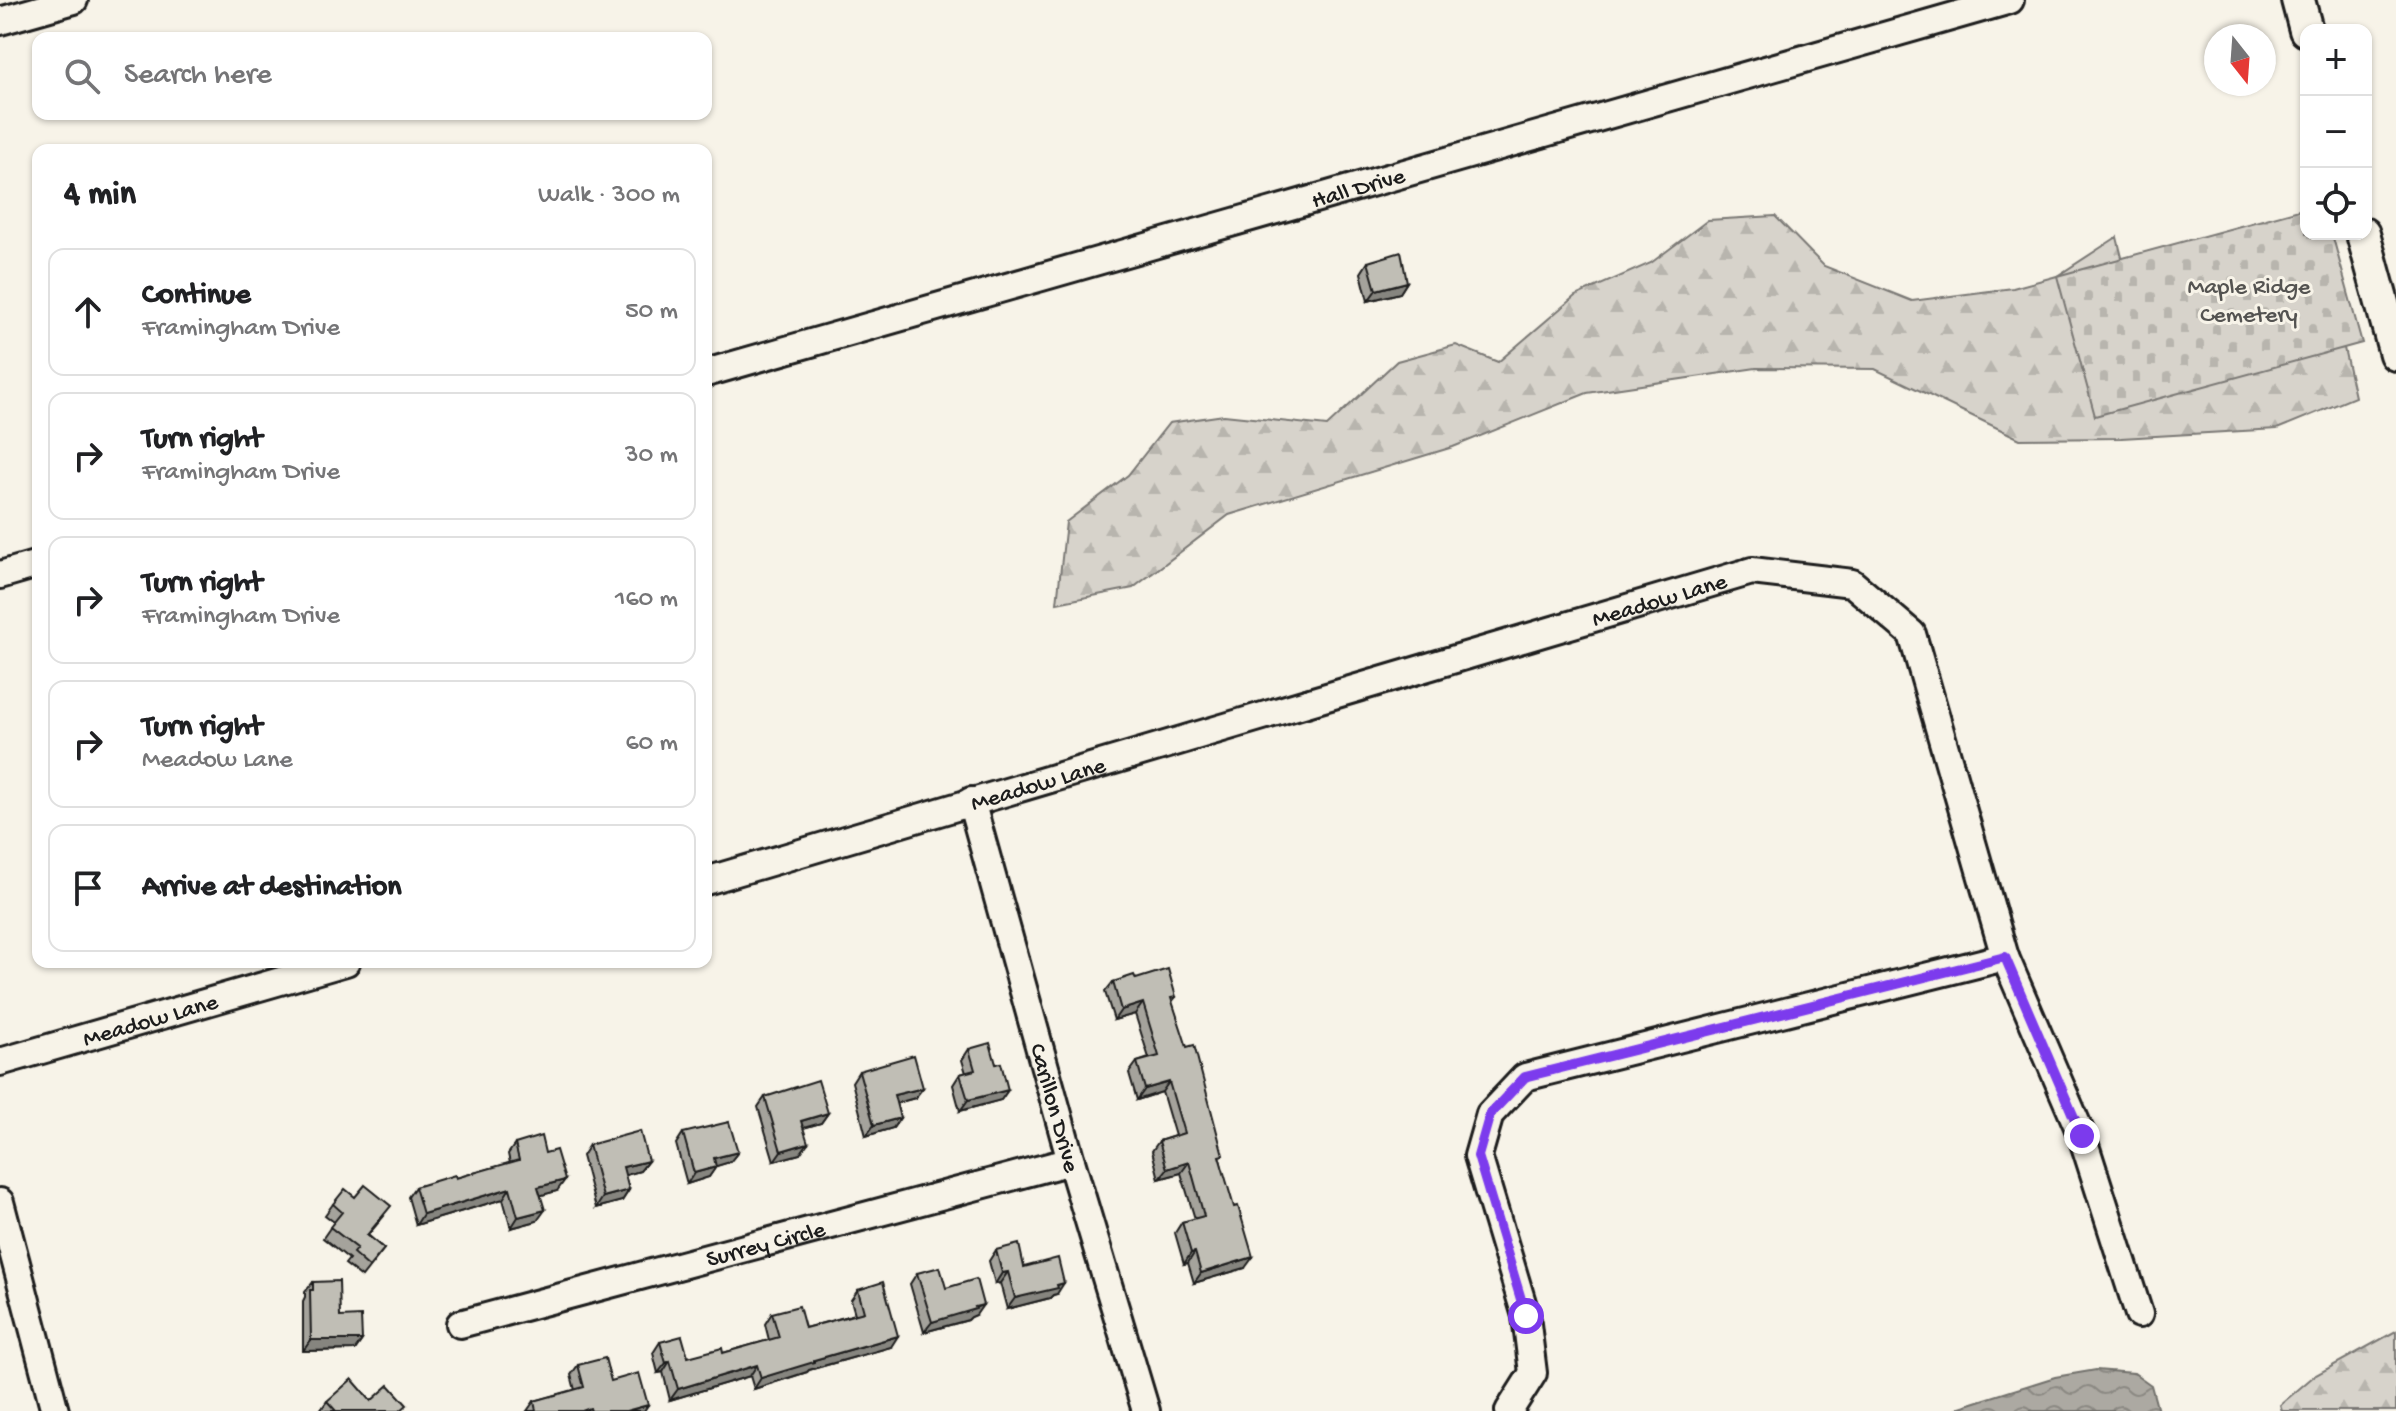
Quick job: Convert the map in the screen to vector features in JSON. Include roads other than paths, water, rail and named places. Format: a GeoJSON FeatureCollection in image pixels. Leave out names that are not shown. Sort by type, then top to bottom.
{"type":"FeatureCollection","features":[{"type":"Feature","properties":{"kind":"main road"},"geometry":{"type":"LineString","coordinates":[[2298,0],[2304,24]]}},
{"type":"Feature","properties":{"kind":"main road"},"geometry":{"type":"LineString","coordinates":[[2365,240],[2396,354]]}},
{"type":"Feature","properties":{"kind":"street"},"geometry":{"type":"LineString","coordinates":[[0,21],[74,0]]}},
{"type":"Feature","properties":{"kind":"street","name":"Hall Drive"},"geometry":{"type":"LineString","coordinates":[[712,371],[2010,0]]}},
{"type":"Feature","properties":{"kind":"street"},"geometry":{"type":"LineString","coordinates":[[0,575],[32,566]]}},
{"type":"Feature","properties":{"kind":"street","name":"Meadow Lane"},"geometry":{"type":"LineString","coordinates":[[712,879],[1752,571],[1852,583],[1912,634],[2005,957],[2082,1136],[2139,1314]]}},
{"type":"Feature","properties":{"kind":"street","name":"Carillon Drive"},"geometry":{"type":"LineString","coordinates":[[971,801],[1071,1161],[1146,1411]]}},
{"type":"Feature","properties":{"kind":"street"},"geometry":{"type":"LineString","coordinates":[[1509,1411],[1533,1373],[1526,1316],[1478,1156],[1490,1114],[1525,1077],[2005,957]]}},
{"type":"Feature","properties":{"kind":"street","name":"Meadow Lane"},"geometry":{"type":"LineString","coordinates":[[0,1062],[325,968]]}},
{"type":"Feature","properties":{"kind":"street","name":"Surrey Circle"},"geometry":{"type":"LineString","coordinates":[[460,1324],[1071,1161]]}},
{"type":"Feature","properties":{"kind":"street"},"geometry":{"type":"LineString","coordinates":[[0,1202],[55,1411]]}},
{"type":"Feature","properties":{"kind":"water"},"geometry":{"type":"Polygon","coordinates":[[[2096,1370],[2134,1373],[2151,1385],[2158,1411],[1955,1411],[2055,1377],[2096,1370]]]}},
{"type":"Feature","properties":{"kind":"park label","name":"Maple Ridge Cemetery"},"geometry":{"type":"Point","coordinates":[2249,299]}}]}
